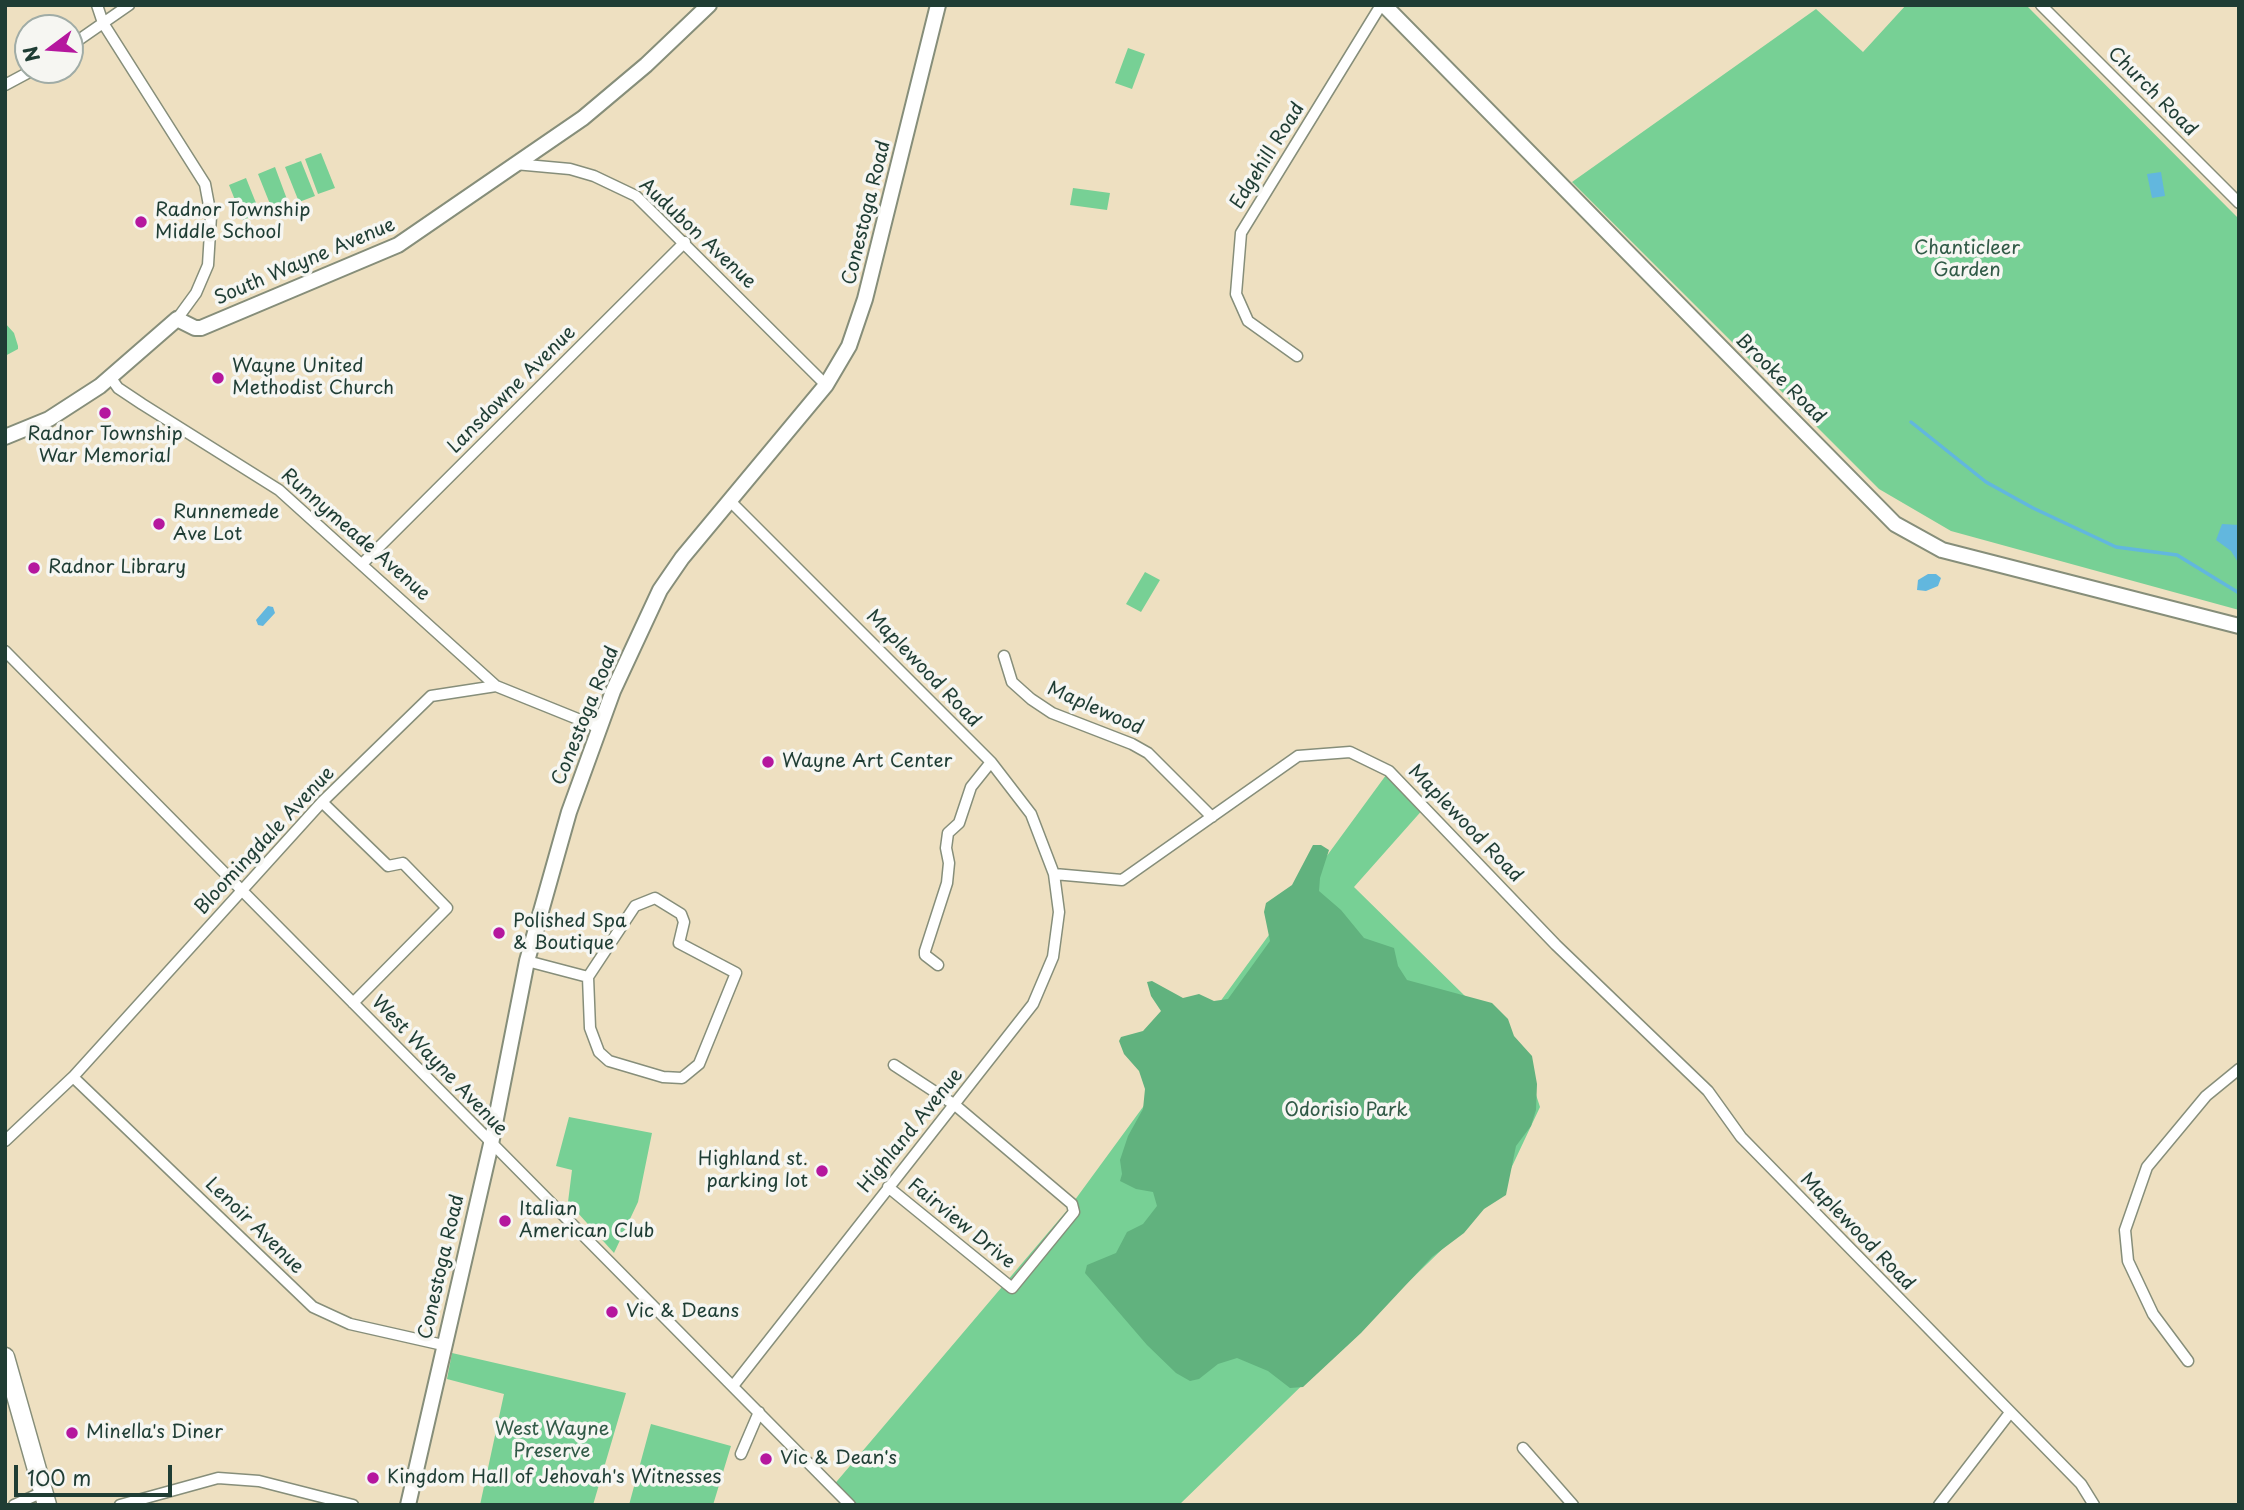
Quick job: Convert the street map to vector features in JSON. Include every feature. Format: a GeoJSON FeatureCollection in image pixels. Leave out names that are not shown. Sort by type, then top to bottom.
{"type":"FeatureCollection","features":[{"type":"Feature","properties":{"kind":"highway"},"geometry":{"type":"LineString","coordinates":[[5,1357],[45,1498]]}},
{"type":"Feature","properties":{"kind":"main road","name":"South Wayne Avenue"},"geometry":{"type":"LineString","coordinates":[[177,318],[195,328],[201,328],[380,254],[414,235],[583,118],[646,65],[709,5]]}},
{"type":"Feature","properties":{"kind":"main road","name":"Conestoga Road"},"geometry":{"type":"LineString","coordinates":[[408,1505],[491,1144],[527,961],[569,812],[613,691],[660,590],[729,500],[827,385],[846,353],[860,318],[938,5]]}},
{"type":"Feature","properties":{"kind":"main road","name":"Brooke Road"},"geometry":{"type":"LineString","coordinates":[[1383,5],[1895,524],[1942,550],[2239,626]]}},
{"type":"Feature","properties":{"kind":"main road"},"geometry":{"type":"LineString","coordinates":[[5,437],[49,419],[111,378],[177,318]]}},
{"type":"Feature","properties":{"kind":"street"},"geometry":{"type":"LineString","coordinates":[[96,5],[103,23],[205,184],[211,216],[208,265],[196,293],[177,318]]}},
{"type":"Feature","properties":{"kind":"street"},"geometry":{"type":"LineString","coordinates":[[84,36],[129,5]]}},
{"type":"Feature","properties":{"kind":"street","name":"Edgehill Road"},"geometry":{"type":"LineString","coordinates":[[1297,356],[1248,321],[1236,294],[1241,233],[1383,5]]}},
{"type":"Feature","properties":{"kind":"street","name":"Church Road"},"geometry":{"type":"LineString","coordinates":[[2041,5],[2239,203]]}},
{"type":"Feature","properties":{"kind":"street","name":"Audubon Avenue"},"geometry":{"type":"LineString","coordinates":[[515,164],[570,169],[616,185],[636,196],[827,385]]}},
{"type":"Feature","properties":{"kind":"street","name":"Lansdowne Avenue"},"geometry":{"type":"LineString","coordinates":[[363,563],[685,242]]}},
{"type":"Feature","properties":{"kind":"street","name":"Runnymeade Avenue"},"geometry":{"type":"LineString","coordinates":[[111,378],[118,388],[279,490],[363,563],[496,686]]}},
{"type":"Feature","properties":{"kind":"street","name":"Maplewood Road"},"geometry":{"type":"LineString","coordinates":[[729,500],[866,634],[916,690],[991,762],[1031,814],[1054,874],[1122,880],[1298,756],[1350,752],[1389,771],[1556,944],[1708,1091],[1741,1137],[2009,1414],[2081,1484],[2094,1505]]}},
{"type":"Feature","properties":{"kind":"street","name":"West Wayne Avenue"},"geometry":{"type":"LineString","coordinates":[[5,651],[850,1505]]}},
{"type":"Feature","properties":{"kind":"street","name":"Maplewood"},"geometry":{"type":"LineString","coordinates":[[1004,656],[1012,682],[1031,699],[1052,713],[1132,744],[1148,753],[1212,817]]}},
{"type":"Feature","properties":{"kind":"street"},"geometry":{"type":"LineString","coordinates":[[496,686],[600,728]]}},
{"type":"Feature","properties":{"kind":"street","name":"Bloomingdale Avenue"},"geometry":{"type":"LineString","coordinates":[[5,1141],[73,1077],[322,803],[431,696],[496,686]]}},
{"type":"Feature","properties":{"kind":"street"},"geometry":{"type":"LineString","coordinates":[[938,965],[925,955],[925,951],[947,883],[948,832],[959,823],[971,787],[991,762]]}},
{"type":"Feature","properties":{"kind":"street"},"geometry":{"type":"LineString","coordinates":[[322,803],[388,866],[403,863],[447,908],[354,1003]]}},
{"type":"Feature","properties":{"kind":"street","name":"Highland Avenue"},"geometry":{"type":"LineString","coordinates":[[733,1385],[1034,1004],[1053,957],[1059,912],[1054,874]]}},
{"type":"Feature","properties":{"kind":"street"},"geometry":{"type":"LineString","coordinates":[[655,898],[681,914],[684,922],[680,943],[736,973],[699,1064],[682,1077],[649,1074],[604,1058],[592,1034],[588,977],[635,906],[655,898]]}},
{"type":"Feature","properties":{"kind":"street"},"geometry":{"type":"LineString","coordinates":[[527,961],[588,977]]}},
{"type":"Feature","properties":{"kind":"street"},"geometry":{"type":"LineString","coordinates":[[894,1065],[955,1105]]}},
{"type":"Feature","properties":{"kind":"street"},"geometry":{"type":"LineString","coordinates":[[2188,1361],[2153,1314],[2128,1261],[2125,1230],[2147,1167],[2206,1096],[2239,1069]]}},
{"type":"Feature","properties":{"kind":"street","name":"Lenoir Avenue"},"geometry":{"type":"LineString","coordinates":[[73,1077],[313,1307],[350,1324],[443,1345]]}},
{"type":"Feature","properties":{"kind":"street","name":"Fairview Drive"},"geometry":{"type":"LineString","coordinates":[[888,1187],[1012,1288],[1074,1212],[1072,1204],[955,1105]]}},
{"type":"Feature","properties":{"kind":"street"},"geometry":{"type":"LineString","coordinates":[[741,1454],[759,1412]]}},
{"type":"Feature","properties":{"kind":"street"},"geometry":{"type":"LineString","coordinates":[[1940,1505],[2009,1414]]}},
{"type":"Feature","properties":{"kind":"street"},"geometry":{"type":"LineString","coordinates":[[1523,1448],[1573,1505]]}},
{"type":"Feature","properties":{"kind":"street"},"geometry":{"type":"LineString","coordinates":[[120,1505],[218,1478],[259,1482],[353,1505]]}},
{"type":"Feature","properties":{"kind":"street"},"geometry":{"type":"LineString","coordinates":[[14,1505],[45,1498]]}},
{"type":"Feature","properties":{"kind":"green space","name":"Chanticleer Garden"},"geometry":{"type":"Polygon","coordinates":[[[1906,5],[2026,5],[2239,219],[2239,610],[1951,531],[1879,489],[1572,182],[1816,9],[1863,52],[1906,5]]]}},
{"type":"Feature","properties":{"kind":"green space"},"geometry":{"type":"Polygon","coordinates":[[[1128,48],[1145,54],[1132,89],[1115,83],[1128,48]]]}},
{"type":"Feature","properties":{"kind":"green space"},"geometry":{"type":"Polygon","coordinates":[[[321,153],[335,188],[318,194],[305,159],[321,153]]]}},
{"type":"Feature","properties":{"kind":"green space"},"geometry":{"type":"Polygon","coordinates":[[[301,161],[315,196],[299,202],[285,167],[301,161]]]}},
{"type":"Feature","properties":{"kind":"green space"},"geometry":{"type":"Polygon","coordinates":[[[275,167],[288,202],[272,209],[258,174],[275,167]]]}},
{"type":"Feature","properties":{"kind":"green space"},"geometry":{"type":"Polygon","coordinates":[[[246,178],[260,213],[243,220],[229,185],[246,178]]]}},
{"type":"Feature","properties":{"kind":"green space"},"geometry":{"type":"Polygon","coordinates":[[[1073,188],[1110,193],[1107,210],[1070,205],[1073,188]]]}},
{"type":"Feature","properties":{"kind":"green space"},"geometry":{"type":"Polygon","coordinates":[[[5,323],[14,333],[18,349],[5,356],[5,323]]]}},
{"type":"Feature","properties":{"kind":"green space"},"geometry":{"type":"Polygon","coordinates":[[[1145,572],[1160,580],[1141,612],[1126,604],[1145,572]]]}},
{"type":"Feature","properties":{"kind":"green space","name":"Odorisio Park"},"geometry":{"type":"Polygon","coordinates":[[[1389,771],[1425,807],[1354,887],[1522,1052],[1540,1107],[1499,1194],[1179,1505],[850,1505],[832,1487],[1069,1208],[1389,771]]]}},
{"type":"Feature","properties":{"kind":"green space","name":"Odorisio Park"},"geometry":{"type":"Polygon","coordinates":[[[1313,845],[1321,845],[1329,850],[1320,878],[1319,891],[1341,910],[1364,938],[1394,948],[1398,966],[1407,980],[1492,1003],[1508,1019],[1514,1036],[1532,1056],[1537,1084],[1536,1110],[1531,1126],[1516,1146],[1506,1195],[1484,1209],[1464,1233],[1432,1257],[1361,1333],[1303,1387],[1290,1388],[1268,1371],[1237,1358],[1218,1364],[1199,1379],[1190,1381],[1176,1373],[1147,1345],[1085,1273],[1087,1265],[1116,1253],[1127,1232],[1143,1224],[1157,1206],[1153,1192],[1136,1189],[1120,1181],[1120,1160],[1128,1136],[1143,1109],[1145,1089],[1139,1071],[1124,1054],[1119,1041],[1121,1037],[1143,1031],[1161,1011],[1151,996],[1147,982],[1152,981],[1183,998],[1199,994],[1214,1001],[1228,999],[1270,941],[1264,912],[1266,903],[1292,885],[1313,845]]]}},
{"type":"Feature","properties":{"kind":"green space"},"geometry":{"type":"Polygon","coordinates":[[[569,1117],[652,1133],[638,1202],[614,1253],[568,1202],[572,1170],[556,1166],[569,1117]]]}},
{"type":"Feature","properties":{"kind":"green space","name":"West Wayne Preserve"},"geometry":{"type":"Polygon","coordinates":[[[452,1353],[626,1393],[593,1505],[480,1505],[504,1394],[447,1379],[452,1353]]]}},
{"type":"Feature","properties":{"kind":"green space"},"geometry":{"type":"Polygon","coordinates":[[[651,1424],[731,1446],[713,1505],[629,1505],[651,1424]]]}},
{"type":"Feature","properties":{"kind":"water"},"geometry":{"type":"Polygon","coordinates":[[[2161,172],[2165,196],[2152,198],[2147,174],[2161,172]]]}},
{"type":"Feature","properties":{"kind":"water"},"geometry":{"type":"Polygon","coordinates":[[[2222,524],[2239,525],[2239,564],[2231,551],[2216,540],[2222,524]]]}},
{"type":"Feature","properties":{"kind":"water"},"geometry":{"type":"Polygon","coordinates":[[[1928,574],[1936,574],[1941,578],[1938,586],[1926,591],[1917,590],[1918,580],[1928,574]]]}},
{"type":"Feature","properties":{"kind":"water"},"geometry":{"type":"Polygon","coordinates":[[[268,606],[273,607],[275,613],[263,626],[258,625],[256,620],[268,606]]]}},
{"type":"Feature","properties":{"kind":"waterway"},"geometry":{"type":"LineString","coordinates":[[1911,422],[1986,482],[2033,508],[2116,547],[2177,555],[2239,593]]}},
{"type":"Feature","properties":{"kind":"place","name":"Radnor Township Middle School"},"geometry":{"type":"Point","coordinates":[141,222]}},
{"type":"Feature","properties":{"kind":"place","name":"Wayne United Methodist Church"},"geometry":{"type":"Point","coordinates":[218,378]}},
{"type":"Feature","properties":{"kind":"place","name":"Radnor Township War Memorial"},"geometry":{"type":"Point","coordinates":[105,413]}},
{"type":"Feature","properties":{"kind":"place","name":"Runnemede Ave Lot"},"geometry":{"type":"Point","coordinates":[159,524]}},
{"type":"Feature","properties":{"kind":"place","name":"Radnor Library"},"geometry":{"type":"Point","coordinates":[34,568]}},
{"type":"Feature","properties":{"kind":"place","name":"Wayne Art Center"},"geometry":{"type":"Point","coordinates":[768,762]}},
{"type":"Feature","properties":{"kind":"place","name":"Polished Spa & Boutique"},"geometry":{"type":"Point","coordinates":[499,933]}},
{"type":"Feature","properties":{"kind":"place","name":"Highland st. parking lot"},"geometry":{"type":"Point","coordinates":[822,1171]}},
{"type":"Feature","properties":{"kind":"place","name":"Italian American Club"},"geometry":{"type":"Point","coordinates":[505,1221]}},
{"type":"Feature","properties":{"kind":"place","name":"Vic & Deans"},"geometry":{"type":"Point","coordinates":[612,1312]}},
{"type":"Feature","properties":{"kind":"place","name":"Minella's Diner"},"geometry":{"type":"Point","coordinates":[72,1433]}},
{"type":"Feature","properties":{"kind":"place","name":"Vic & Dean's"},"geometry":{"type":"Point","coordinates":[766,1459]}},
{"type":"Feature","properties":{"kind":"place","name":"Kingdom Hall of Jehovah's Witnesses"},"geometry":{"type":"Point","coordinates":[373,1478]}}]}
